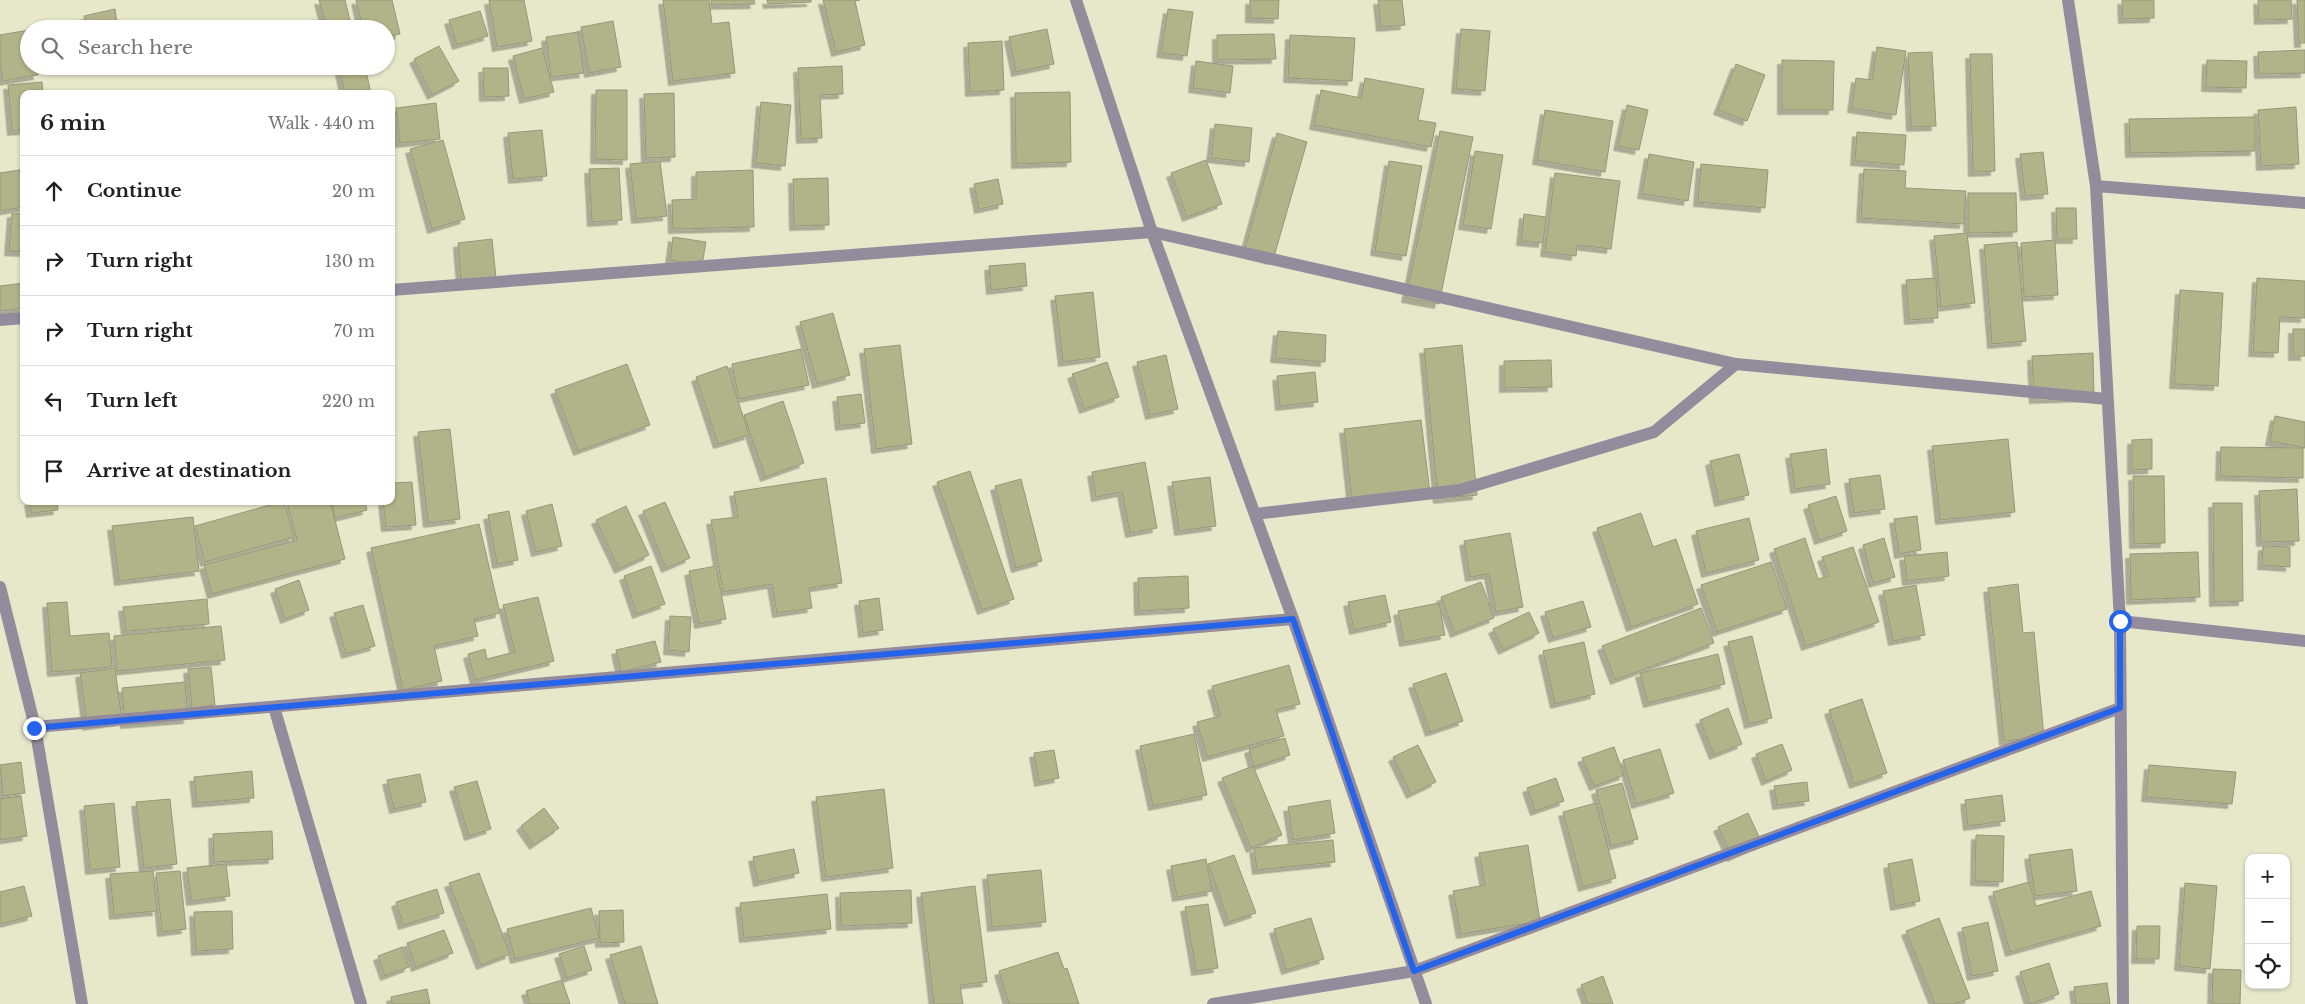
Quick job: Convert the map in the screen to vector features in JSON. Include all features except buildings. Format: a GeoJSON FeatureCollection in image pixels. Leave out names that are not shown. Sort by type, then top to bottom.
{"type":"FeatureCollection","features":[{"type":"Feature","properties":{"kind":"street"},"geometry":{"type":"LineString","coordinates":[[1076,0],[1152,232],[1293,619],[1426,1004]]}},
{"type":"Feature","properties":{"kind":"street"},"geometry":{"type":"LineString","coordinates":[[2068,0],[2096,186],[2120,621],[2122,1004]]}},
{"type":"Feature","properties":{"kind":"street"},"geometry":{"type":"LineString","coordinates":[[2096,186],[2305,203]]}},
{"type":"Feature","properties":{"kind":"street"},"geometry":{"type":"LineString","coordinates":[[395,290],[1152,232],[1736,364],[2107,399]]}},
{"type":"Feature","properties":{"kind":"street"},"geometry":{"type":"LineString","coordinates":[[0,320],[20,318]]}},
{"type":"Feature","properties":{"kind":"street"},"geometry":{"type":"LineString","coordinates":[[1255,514],[1460,490],[1654,432],[1736,364]]}},
{"type":"Feature","properties":{"kind":"street"},"geometry":{"type":"LineString","coordinates":[[0,587],[34,728],[82,1004]]}},
{"type":"Feature","properties":{"kind":"street"},"geometry":{"type":"LineString","coordinates":[[34,728],[1293,619]]}},
{"type":"Feature","properties":{"kind":"street"},"geometry":{"type":"LineString","coordinates":[[2120,621],[2305,641]]}},
{"type":"Feature","properties":{"kind":"street"},"geometry":{"type":"LineString","coordinates":[[274,707],[361,1004]]}},
{"type":"Feature","properties":{"kind":"street"},"geometry":{"type":"LineString","coordinates":[[1213,1004],[1414,971],[2120,708]]}},
{"type":"Feature","properties":{"kind":"route"},"geometry":{"type":"LineString","coordinates":[[34,728],[1293,619],[1414,971],[2120,708],[2120,621]]}}]}
